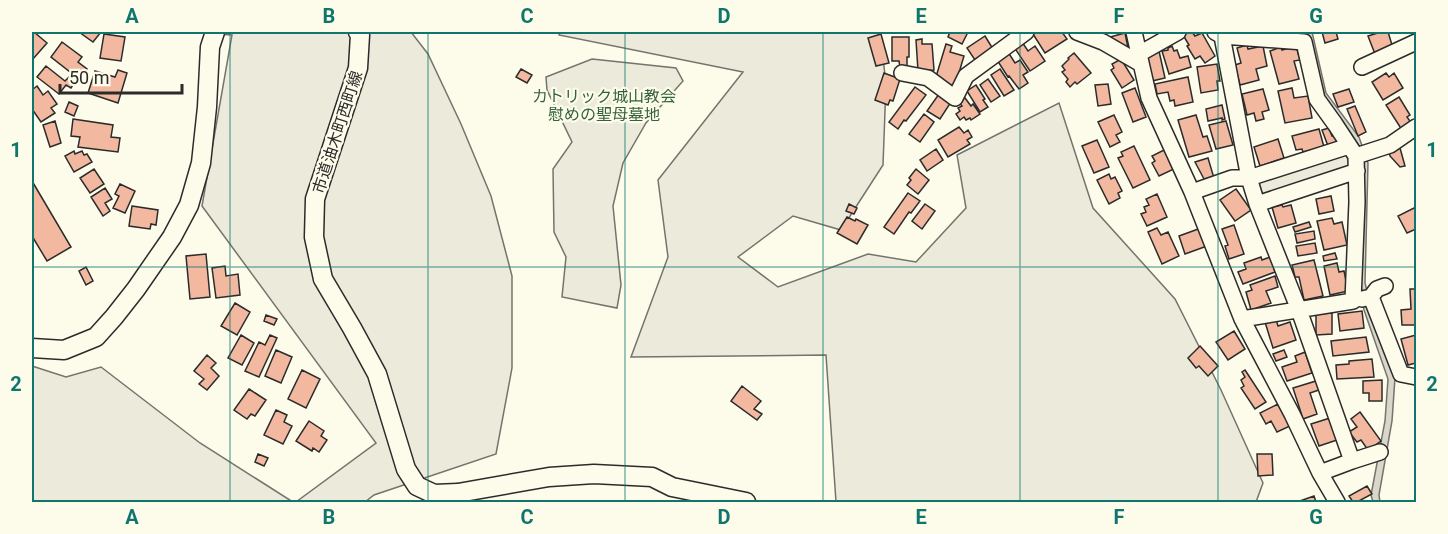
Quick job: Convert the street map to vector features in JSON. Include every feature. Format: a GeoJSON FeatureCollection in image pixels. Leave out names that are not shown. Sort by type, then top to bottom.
{"type":"FeatureCollection","features":[{"type":"Feature","properties":{"kind":"street"},"geometry":{"type":"LineString","coordinates":[[32,348],[64,350],[96,337],[136,289],[172,237],[189,205],[201,163],[210,47],[215,32]]}},
{"type":"Feature","properties":{"kind":"street","name":"市道油木町西町線"},"geometry":{"type":"LineString","coordinates":[[358,32],[360,35],[358,68],[315,200],[314,237],[322,279],[352,328],[376,374],[406,469],[417,486],[434,494],[458,493],[549,477],[605,475],[652,477],[672,487],[746,502]]}},
{"type":"Feature","properties":{"kind":"street"},"geometry":{"type":"LineString","coordinates":[[902,73],[928,78],[955,98],[966,76],[1026,32]]}},
{"type":"Feature","properties":{"kind":"street"},"geometry":{"type":"LineString","coordinates":[[1077,32],[1140,59]]}},
{"type":"Feature","properties":{"kind":"street"},"geometry":{"type":"LineString","coordinates":[[1134,32],[1149,98],[1192,192],[1242,319],[1337,502]]}},
{"type":"Feature","properties":{"kind":"street"},"geometry":{"type":"LineString","coordinates":[[1140,59],[1178,32]]}},
{"type":"Feature","properties":{"kind":"street"},"geometry":{"type":"LineString","coordinates":[[1352,461],[1299,310],[1257,204],[1219,34],[1304,42],[1317,99],[1354,158],[1357,202],[1353,301]]}},
{"type":"Feature","properties":{"kind":"street"},"geometry":{"type":"LineString","coordinates":[[1362,67],[1416,42]]}},
{"type":"Feature","properties":{"kind":"street"},"geometry":{"type":"LineString","coordinates":[[1257,204],[1354,158],[1390,145],[1416,127]]}},
{"type":"Feature","properties":{"kind":"street"},"geometry":{"type":"LineString","coordinates":[[1192,192],[1232,178],[1250,178],[1354,158]]}},
{"type":"Feature","properties":{"kind":"street"},"geometry":{"type":"LineString","coordinates":[[1242,319],[1371,297],[1377,289],[1385,286]]}},
{"type":"Feature","properties":{"kind":"street"},"geometry":{"type":"LineString","coordinates":[[1371,297],[1401,374],[1416,377]]}},
{"type":"Feature","properties":{"kind":"street"},"geometry":{"type":"LineString","coordinates":[[1320,473],[1380,452]]}},
{"type":"Feature","properties":{"kind":"green space"},"geometry":{"type":"Polygon","coordinates":[[[182,32],[411,32],[428,54],[491,196],[512,276],[512,368],[496,454],[374,495],[365,502],[296,502],[376,443],[202,206],[232,35],[182,32]]]}},
{"type":"Feature","properties":{"kind":"green space"},"geometry":{"type":"Polygon","coordinates":[[[560,32],[880,32],[886,84],[883,165],[841,230],[793,216],[738,257],[778,287],[868,254],[916,262],[966,208],[957,155],[1059,103],[1093,208],[1175,299],[1221,390],[1263,483],[1256,502],[836,502],[826,355],[631,357],[668,257],[658,180],[743,72],[559,35],[560,32]]]}},
{"type":"Feature","properties":{"kind":"green space","name":"カトリック城山教会 慰めの聖母墓地"},"geometry":{"type":"Polygon","coordinates":[[[592,59],[676,68],[683,81],[646,123],[623,163],[613,206],[621,285],[617,308],[562,297],[566,257],[554,232],[553,169],[572,142],[547,90],[546,77],[592,59]]]}},
{"type":"Feature","properties":{"kind":"green space"},"geometry":{"type":"Polygon","coordinates":[[[1347,153],[1350,167],[1263,196],[1258,180],[1347,153]]]}},
{"type":"Feature","properties":{"kind":"green space"},"geometry":{"type":"Polygon","coordinates":[[[32,366],[66,377],[101,367],[200,443],[293,502],[32,502],[32,366]]]}},
{"type":"Feature","properties":{"kind":"shaded area"},"geometry":{"type":"Polygon","coordinates":[[[1305,32],[1312,32],[1326,93],[1359,137],[1368,163],[1365,283],[1371,308],[1395,378],[1392,421],[1379,495],[1380,502],[1373,502],[1371,495],[1385,421],[1388,379],[1364,310],[1358,283],[1360,164],[1319,96],[1305,32]]]}},
{"type":"Feature","properties":{"kind":"building"},"geometry":{"type":"Polygon","coordinates":[[[32,32],[47,43],[33,59],[32,58],[32,32]]]}},
{"type":"Feature","properties":{"kind":"building"},"geometry":{"type":"Polygon","coordinates":[[[79,32],[101,32],[93,42],[79,32]]]}},
{"type":"Feature","properties":{"kind":"building"},"geometry":{"type":"Polygon","coordinates":[[[950,32],[968,32],[962,44],[948,37],[950,32]]]}},
{"type":"Feature","properties":{"kind":"building"},"geometry":{"type":"Polygon","coordinates":[[[1062,32],[1067,39],[1045,53],[1033,34],[1062,32]]]}},
{"type":"Feature","properties":{"kind":"building"},"geometry":{"type":"Polygon","coordinates":[[[1189,32],[1195,36],[1202,33],[1215,56],[1205,63],[1200,56],[1195,59],[1183,35],[1189,32]]]}},
{"type":"Feature","properties":{"kind":"building"},"geometry":{"type":"Polygon","coordinates":[[[1322,32],[1336,32],[1338,39],[1325,43],[1322,32]]]}},
{"type":"Feature","properties":{"kind":"building"},"geometry":{"type":"Polygon","coordinates":[[[1388,32],[1393,48],[1375,54],[1368,36],[1388,32]]]}},
{"type":"Feature","properties":{"kind":"building"},"geometry":{"type":"Polygon","coordinates":[[[1125,33],[1129,53],[1111,42],[1110,37],[1125,33]]]}},
{"type":"Feature","properties":{"kind":"building"},"geometry":{"type":"Polygon","coordinates":[[[104,34],[125,37],[121,61],[100,58],[104,34]]]}},
{"type":"Feature","properties":{"kind":"building"},"geometry":{"type":"Polygon","coordinates":[[[881,34],[889,63],[876,66],[868,38],[881,34]]]}},
{"type":"Feature","properties":{"kind":"building"},"geometry":{"type":"Polygon","coordinates":[[[985,36],[993,49],[975,60],[967,48],[985,36]]]}},
{"type":"Feature","properties":{"kind":"building"},"geometry":{"type":"Polygon","coordinates":[[[892,37],[909,37],[907,68],[900,68],[899,61],[892,61],[892,37]]]}},
{"type":"Feature","properties":{"kind":"building"},"geometry":{"type":"Polygon","coordinates":[[[922,39],[922,44],[932,44],[934,70],[918,71],[916,40],[922,39]]]}},
{"type":"Feature","properties":{"kind":"building"},"geometry":{"type":"Polygon","coordinates":[[[62,42],[82,57],[78,62],[87,69],[79,79],[51,57],[62,42]]]}},
{"type":"Feature","properties":{"kind":"building"},"geometry":{"type":"Polygon","coordinates":[[[1022,42],[1028,51],[1035,46],[1045,61],[1030,71],[1014,47],[1022,42]]]}},
{"type":"Feature","properties":{"kind":"building"},"geometry":{"type":"Polygon","coordinates":[[[946,44],[952,46],[950,52],[964,56],[955,86],[935,80],[946,44]]]}},
{"type":"Feature","properties":{"kind":"building"},"geometry":{"type":"Polygon","coordinates":[[[1247,45],[1248,49],[1263,46],[1267,66],[1256,69],[1259,80],[1240,85],[1235,65],[1241,63],[1237,48],[1247,45]]]}},
{"type":"Feature","properties":{"kind":"building"},"geometry":{"type":"Polygon","coordinates":[[[1172,46],[1174,51],[1177,50],[1180,58],[1188,56],[1191,67],[1169,74],[1162,51],[1172,46]]]}},
{"type":"Feature","properties":{"kind":"building"},"geometry":{"type":"Polygon","coordinates":[[[1296,46],[1300,60],[1294,61],[1299,79],[1279,84],[1270,51],[1281,47],[1282,50],[1296,46]]]}},
{"type":"Feature","properties":{"kind":"building"},"geometry":{"type":"Polygon","coordinates":[[[1159,51],[1165,78],[1152,81],[1146,56],[1159,51]]]}},
{"type":"Feature","properties":{"kind":"building"},"geometry":{"type":"Polygon","coordinates":[[[1008,52],[1015,63],[1020,60],[1028,72],[1023,75],[1028,83],[1019,89],[997,60],[1008,52]]]}},
{"type":"Feature","properties":{"kind":"building"},"geometry":{"type":"Polygon","coordinates":[[[1074,53],[1091,73],[1070,87],[1066,82],[1068,79],[1062,72],[1065,70],[1062,66],[1074,53]]]}},
{"type":"Feature","properties":{"kind":"building"},"geometry":{"type":"Polygon","coordinates":[[[1121,59],[1134,80],[1122,88],[1111,70],[1114,68],[1112,64],[1121,59]]]}},
{"type":"Feature","properties":{"kind":"building"},"geometry":{"type":"Polygon","coordinates":[[[1217,64],[1220,81],[1217,81],[1218,90],[1201,93],[1197,67],[1217,64]]]}},
{"type":"Feature","properties":{"kind":"building"},"geometry":{"type":"Polygon","coordinates":[[[46,66],[65,81],[69,77],[75,82],[71,88],[66,85],[59,94],[37,77],[46,66]]]}},
{"type":"Feature","properties":{"kind":"building"},"geometry":{"type":"Polygon","coordinates":[[[521,69],[532,75],[527,83],[516,77],[521,69]]]}},
{"type":"Feature","properties":{"kind":"building"},"geometry":{"type":"Polygon","coordinates":[[[1000,69],[1014,90],[1004,96],[991,75],[1000,69]]]}},
{"type":"Feature","properties":{"kind":"building"},"geometry":{"type":"Polygon","coordinates":[[[118,70],[127,73],[118,103],[88,93],[95,71],[115,77],[118,70]]]}},
{"type":"Feature","properties":{"kind":"building"},"geometry":{"type":"Polygon","coordinates":[[[884,73],[900,79],[893,101],[890,100],[888,105],[875,100],[884,73]]]}},
{"type":"Feature","properties":{"kind":"building"},"geometry":{"type":"Polygon","coordinates":[[[1386,73],[1389,77],[1394,73],[1403,88],[1383,100],[1372,82],[1386,73]]]}},
{"type":"Feature","properties":{"kind":"building"},"geometry":{"type":"Polygon","coordinates":[[[1188,77],[1193,102],[1175,106],[1174,100],[1170,101],[1168,92],[1157,94],[1155,84],[1188,77]]]}},
{"type":"Feature","properties":{"kind":"building"},"geometry":{"type":"Polygon","coordinates":[[[988,79],[1000,96],[991,102],[980,85],[988,79]]]}},
{"type":"Feature","properties":{"kind":"building"},"geometry":{"type":"Polygon","coordinates":[[[1108,84],[1111,104],[1098,106],[1095,85],[1108,84]]]}},
{"type":"Feature","properties":{"kind":"building"},"geometry":{"type":"Polygon","coordinates":[[[976,85],[988,107],[980,112],[967,91],[976,85]]]}},
{"type":"Feature","properties":{"kind":"building"},"geometry":{"type":"Polygon","coordinates":[[[37,86],[43,95],[48,91],[57,104],[51,108],[55,113],[41,122],[32,109],[32,90],[37,86]]]}},
{"type":"Feature","properties":{"kind":"building"},"geometry":{"type":"Polygon","coordinates":[[[915,87],[926,95],[898,129],[889,122],[915,87]]]}},
{"type":"Feature","properties":{"kind":"building"},"geometry":{"type":"Polygon","coordinates":[[[1135,88],[1146,117],[1133,122],[1122,93],[1135,88]]]}},
{"type":"Feature","properties":{"kind":"building"},"geometry":{"type":"Polygon","coordinates":[[[1292,88],[1294,98],[1308,96],[1312,118],[1285,123],[1278,91],[1292,88]]]}},
{"type":"Feature","properties":{"kind":"building"},"geometry":{"type":"Polygon","coordinates":[[[1263,89],[1269,110],[1262,112],[1264,119],[1256,121],[1254,113],[1247,115],[1242,94],[1263,89]]]}},
{"type":"Feature","properties":{"kind":"building"},"geometry":{"type":"Polygon","coordinates":[[[1349,89],[1354,102],[1338,107],[1333,94],[1349,89]]]}},
{"type":"Feature","properties":{"kind":"building"},"geometry":{"type":"Polygon","coordinates":[[[939,94],[951,102],[940,119],[927,111],[939,94]]]}},
{"type":"Feature","properties":{"kind":"building"},"geometry":{"type":"Polygon","coordinates":[[[1399,97],[1410,115],[1407,117],[1412,124],[1402,130],[1386,105],[1399,97]]]}},
{"type":"Feature","properties":{"kind":"building"},"geometry":{"type":"Polygon","coordinates":[[[965,98],[980,114],[971,120],[970,118],[966,120],[964,117],[960,120],[956,114],[960,111],[958,108],[962,106],[959,102],[965,98]]]}},
{"type":"Feature","properties":{"kind":"building"},"geometry":{"type":"Polygon","coordinates":[[[69,102],[78,106],[74,116],[65,112],[69,102]]]}},
{"type":"Feature","properties":{"kind":"building"},"geometry":{"type":"Polygon","coordinates":[[[1222,105],[1225,119],[1208,121],[1206,109],[1222,105]]]}},
{"type":"Feature","properties":{"kind":"building"},"geometry":{"type":"Polygon","coordinates":[[[1355,106],[1366,132],[1358,136],[1347,109],[1355,106]]]}},
{"type":"Feature","properties":{"kind":"building"},"geometry":{"type":"Polygon","coordinates":[[[924,114],[934,122],[920,142],[909,134],[924,114]]]}},
{"type":"Feature","properties":{"kind":"building"},"geometry":{"type":"Polygon","coordinates":[[[1114,115],[1122,132],[1116,135],[1120,142],[1110,147],[1098,122],[1114,115]]]}},
{"type":"Feature","properties":{"kind":"building"},"geometry":{"type":"Polygon","coordinates":[[[1196,115],[1203,137],[1207,136],[1212,151],[1189,157],[1178,120],[1196,115]]]}},
{"type":"Feature","properties":{"kind":"building"},"geometry":{"type":"Polygon","coordinates":[[[73,119],[113,125],[111,137],[120,138],[118,152],[78,147],[80,137],[71,136],[73,119]]]}},
{"type":"Feature","properties":{"kind":"building"},"geometry":{"type":"Polygon","coordinates":[[[55,121],[61,143],[50,147],[43,125],[55,121]]]}},
{"type":"Feature","properties":{"kind":"building"},"geometry":{"type":"Polygon","coordinates":[[[1226,121],[1233,145],[1216,149],[1209,125],[1226,121]]]}},
{"type":"Feature","properties":{"kind":"building"},"geometry":{"type":"Polygon","coordinates":[[[959,127],[964,133],[968,130],[972,137],[967,140],[970,144],[948,157],[938,140],[959,127]]]}},
{"type":"Feature","properties":{"kind":"building"},"geometry":{"type":"Polygon","coordinates":[[[1329,128],[1338,143],[1328,146],[1322,130],[1329,128]]]}},
{"type":"Feature","properties":{"kind":"building"},"geometry":{"type":"Polygon","coordinates":[[[1319,129],[1324,147],[1303,152],[1302,149],[1296,150],[1292,136],[1319,129]]]}},
{"type":"Feature","properties":{"kind":"building"},"geometry":{"type":"Polygon","coordinates":[[[1278,139],[1284,158],[1260,166],[1254,147],[1278,139]]]}},
{"type":"Feature","properties":{"kind":"building"},"geometry":{"type":"Polygon","coordinates":[[[1097,140],[1109,167],[1094,173],[1082,146],[1097,140]]]}},
{"type":"Feature","properties":{"kind":"building"},"geometry":{"type":"Polygon","coordinates":[[[1134,146],[1150,180],[1133,188],[1118,158],[1123,156],[1121,152],[1134,146]]]}},
{"type":"Feature","properties":{"kind":"building"},"geometry":{"type":"Polygon","coordinates":[[[1400,148],[1405,166],[1400,167],[1390,156],[1389,151],[1400,148]]]}},
{"type":"Feature","properties":{"kind":"building"},"geometry":{"type":"Polygon","coordinates":[[[936,149],[943,160],[927,171],[920,160],[936,149]]]}},
{"type":"Feature","properties":{"kind":"building"},"geometry":{"type":"Polygon","coordinates":[[[1164,150],[1174,169],[1159,176],[1152,163],[1155,161],[1152,156],[1164,150]]]}},
{"type":"Feature","properties":{"kind":"building"},"geometry":{"type":"Polygon","coordinates":[[[74,151],[75,154],[82,151],[84,155],[87,154],[92,162],[74,172],[65,156],[74,151]]]}},
{"type":"Feature","properties":{"kind":"building"},"geometry":{"type":"Polygon","coordinates":[[[1208,158],[1214,178],[1210,180],[1209,178],[1204,179],[1195,162],[1208,158]]]}},
{"type":"Feature","properties":{"kind":"building"},"geometry":{"type":"Polygon","coordinates":[[[94,169],[104,184],[90,193],[80,178],[94,169]]]}},
{"type":"Feature","properties":{"kind":"building"},"geometry":{"type":"Polygon","coordinates":[[[916,169],[929,180],[918,194],[907,185],[916,169]]]}},
{"type":"Feature","properties":{"kind":"building"},"geometry":{"type":"Polygon","coordinates":[[[1109,174],[1111,179],[1115,177],[1122,191],[1118,193],[1120,198],[1109,204],[1097,180],[1109,174]]]}},
{"type":"Feature","properties":{"kind":"building"},"geometry":{"type":"Polygon","coordinates":[[[32,181],[71,247],[47,261],[32,236],[32,181]]]}},
{"type":"Feature","properties":{"kind":"building"},"geometry":{"type":"Polygon","coordinates":[[[120,184],[135,191],[125,213],[113,208],[119,196],[115,194],[120,184]]]}},
{"type":"Feature","properties":{"kind":"building"},"geometry":{"type":"Polygon","coordinates":[[[105,188],[112,199],[105,203],[110,211],[103,216],[91,197],[105,188]]]}},
{"type":"Feature","properties":{"kind":"building"},"geometry":{"type":"Polygon","coordinates":[[[1236,189],[1251,210],[1235,221],[1220,200],[1236,189]]]}},
{"type":"Feature","properties":{"kind":"building"},"geometry":{"type":"Polygon","coordinates":[[[908,193],[920,201],[911,213],[909,212],[894,234],[884,227],[908,193]]]}},
{"type":"Feature","properties":{"kind":"building"},"geometry":{"type":"Polygon","coordinates":[[[1157,194],[1167,217],[1147,226],[1141,214],[1146,212],[1144,207],[1149,205],[1146,199],[1157,194]]]}},
{"type":"Feature","properties":{"kind":"building"},"geometry":{"type":"Polygon","coordinates":[[[1331,196],[1334,211],[1319,214],[1316,199],[1331,196]]]}},
{"type":"Feature","properties":{"kind":"building"},"geometry":{"type":"Polygon","coordinates":[[[849,204],[857,208],[854,214],[846,211],[849,204]]]}},
{"type":"Feature","properties":{"kind":"building"},"geometry":{"type":"Polygon","coordinates":[[[925,204],[935,211],[922,229],[912,221],[925,204]]]}},
{"type":"Feature","properties":{"kind":"building"},"geometry":{"type":"Polygon","coordinates":[[[1282,205],[1283,207],[1291,205],[1296,223],[1278,228],[1272,207],[1282,205]]]}},
{"type":"Feature","properties":{"kind":"building"},"geometry":{"type":"Polygon","coordinates":[[[132,206],[158,210],[156,225],[151,224],[150,229],[129,226],[132,206]]]}},
{"type":"Feature","properties":{"kind":"building"},"geometry":{"type":"Polygon","coordinates":[[[1416,207],[1416,229],[1407,233],[1398,216],[1416,207]]]}},
{"type":"Feature","properties":{"kind":"building"},"geometry":{"type":"Polygon","coordinates":[[[847,217],[868,225],[857,244],[837,233],[847,217]]]}},
{"type":"Feature","properties":{"kind":"building"},"geometry":{"type":"Polygon","coordinates":[[[1332,218],[1334,224],[1342,222],[1347,245],[1324,250],[1317,221],[1332,218]]]}},
{"type":"Feature","properties":{"kind":"building"},"geometry":{"type":"Polygon","coordinates":[[[1309,222],[1311,227],[1295,232],[1293,227],[1309,222]]]}},
{"type":"Feature","properties":{"kind":"building"},"geometry":{"type":"Polygon","coordinates":[[[1234,225],[1244,254],[1229,259],[1225,246],[1228,245],[1222,229],[1234,225]]]}},
{"type":"Feature","properties":{"kind":"building"},"geometry":{"type":"Polygon","coordinates":[[[1157,228],[1161,235],[1168,232],[1179,256],[1162,264],[1148,232],[1157,228]]]}},
{"type":"Feature","properties":{"kind":"building"},"geometry":{"type":"Polygon","coordinates":[[[1201,228],[1207,246],[1185,254],[1179,236],[1201,228]]]}},
{"type":"Feature","properties":{"kind":"building"},"geometry":{"type":"Polygon","coordinates":[[[1314,231],[1315,239],[1297,243],[1295,234],[1314,231]]]}},
{"type":"Feature","properties":{"kind":"building"},"geometry":{"type":"Polygon","coordinates":[[[1315,243],[1317,253],[1298,256],[1296,246],[1315,243]]]}},
{"type":"Feature","properties":{"kind":"building"},"geometry":{"type":"Polygon","coordinates":[[[1335,253],[1337,259],[1324,261],[1323,256],[1335,253]]]}},
{"type":"Feature","properties":{"kind":"building"},"geometry":{"type":"Polygon","coordinates":[[[206,254],[210,297],[190,299],[186,256],[206,254]]]}},
{"type":"Feature","properties":{"kind":"building"},"geometry":{"type":"Polygon","coordinates":[[[1261,257],[1262,260],[1270,257],[1275,272],[1243,284],[1238,272],[1246,269],[1244,263],[1261,257]]]}},
{"type":"Feature","properties":{"kind":"building"},"geometry":{"type":"Polygon","coordinates":[[[1314,260],[1323,296],[1304,300],[1299,277],[1295,277],[1292,265],[1314,260]]]}},
{"type":"Feature","properties":{"kind":"building"},"geometry":{"type":"Polygon","coordinates":[[[1337,263],[1339,272],[1344,271],[1348,291],[1330,295],[1324,266],[1337,263]]]}},
{"type":"Feature","properties":{"kind":"building"},"geometry":{"type":"Polygon","coordinates":[[[225,266],[226,276],[238,274],[240,295],[216,298],[212,268],[225,266]]]}},
{"type":"Feature","properties":{"kind":"building"},"geometry":{"type":"Polygon","coordinates":[[[86,267],[93,281],[86,285],[79,271],[86,267]]]}},
{"type":"Feature","properties":{"kind":"building"},"geometry":{"type":"Polygon","coordinates":[[[1275,276],[1278,287],[1266,291],[1271,303],[1251,310],[1246,292],[1252,290],[1250,285],[1275,276]]]}},
{"type":"Feature","properties":{"kind":"building"},"geometry":{"type":"Polygon","coordinates":[[[1410,289],[1416,289],[1416,325],[1402,325],[1401,310],[1411,309],[1410,289]]]}},
{"type":"Feature","properties":{"kind":"building"},"geometry":{"type":"Polygon","coordinates":[[[235,303],[250,312],[237,335],[221,326],[235,303]]]}},
{"type":"Feature","properties":{"kind":"building"},"geometry":{"type":"Polygon","coordinates":[[[1362,311],[1364,328],[1340,331],[1338,314],[1362,311]]]}},
{"type":"Feature","properties":{"kind":"building"},"geometry":{"type":"Polygon","coordinates":[[[1332,313],[1332,334],[1316,335],[1316,314],[1332,313]]]}},
{"type":"Feature","properties":{"kind":"building"},"geometry":{"type":"Polygon","coordinates":[[[266,315],[277,319],[274,325],[264,321],[266,315]]]}},
{"type":"Feature","properties":{"kind":"building"},"geometry":{"type":"Polygon","coordinates":[[[1276,319],[1278,326],[1290,322],[1296,340],[1273,348],[1265,322],[1276,319]]]}},
{"type":"Feature","properties":{"kind":"building"},"geometry":{"type":"Polygon","coordinates":[[[1234,331],[1245,349],[1228,360],[1216,342],[1234,331]]]}},
{"type":"Feature","properties":{"kind":"building"},"geometry":{"type":"Polygon","coordinates":[[[241,335],[254,343],[242,365],[228,358],[241,335]]]}},
{"type":"Feature","properties":{"kind":"building"},"geometry":{"type":"Polygon","coordinates":[[[270,335],[277,338],[259,377],[245,371],[259,342],[265,345],[270,335]]]}},
{"type":"Feature","properties":{"kind":"building"},"geometry":{"type":"Polygon","coordinates":[[[1416,335],[1416,363],[1408,365],[1401,339],[1416,335]]]}},
{"type":"Feature","properties":{"kind":"building"},"geometry":{"type":"Polygon","coordinates":[[[1366,337],[1369,352],[1333,356],[1331,341],[1366,337]]]}},
{"type":"Feature","properties":{"kind":"building"},"geometry":{"type":"Polygon","coordinates":[[[1200,346],[1218,366],[1208,376],[1199,366],[1196,368],[1188,358],[1200,346]]]}},
{"type":"Feature","properties":{"kind":"building"},"geometry":{"type":"Polygon","coordinates":[[[276,350],[292,357],[281,383],[265,376],[276,350]]]}},
{"type":"Feature","properties":{"kind":"building"},"geometry":{"type":"Polygon","coordinates":[[[1284,350],[1287,357],[1276,361],[1273,354],[1284,350]]]}},
{"type":"Feature","properties":{"kind":"building"},"geometry":{"type":"Polygon","coordinates":[[[1305,352],[1312,373],[1287,381],[1282,367],[1297,362],[1295,356],[1305,352]]]}},
{"type":"Feature","properties":{"kind":"building"},"geometry":{"type":"Polygon","coordinates":[[[207,355],[216,363],[211,368],[219,376],[207,390],[199,384],[204,379],[194,371],[207,355]]]}},
{"type":"Feature","properties":{"kind":"building"},"geometry":{"type":"Polygon","coordinates":[[[1372,359],[1374,377],[1337,379],[1336,365],[1349,364],[1349,361],[1372,359]]]}},
{"type":"Feature","properties":{"kind":"building"},"geometry":{"type":"Polygon","coordinates":[[[302,370],[320,379],[306,408],[288,399],[302,370]]]}},
{"type":"Feature","properties":{"kind":"building"},"geometry":{"type":"Polygon","coordinates":[[[1245,370],[1266,402],[1255,409],[1241,388],[1244,386],[1241,380],[1245,377],[1242,372],[1245,370]]]}},
{"type":"Feature","properties":{"kind":"building"},"geometry":{"type":"Polygon","coordinates":[[[1382,380],[1382,401],[1369,401],[1369,393],[1363,393],[1363,381],[1382,380]]]}},
{"type":"Feature","properties":{"kind":"building"},"geometry":{"type":"Polygon","coordinates":[[[1316,381],[1319,390],[1310,393],[1317,414],[1303,419],[1293,388],[1316,381]]]}},
{"type":"Feature","properties":{"kind":"building"},"geometry":{"type":"Polygon","coordinates":[[[742,386],[761,401],[754,409],[762,414],[757,420],[731,401],[742,386]]]}},
{"type":"Feature","properties":{"kind":"building"},"geometry":{"type":"Polygon","coordinates":[[[249,389],[266,400],[255,416],[251,414],[247,419],[234,410],[249,389]]]}},
{"type":"Feature","properties":{"kind":"building"},"geometry":{"type":"Polygon","coordinates":[[[1278,404],[1290,426],[1277,432],[1271,421],[1266,424],[1260,413],[1278,404]]]}},
{"type":"Feature","properties":{"kind":"building"},"geometry":{"type":"Polygon","coordinates":[[[276,410],[287,415],[284,422],[292,426],[283,444],[264,435],[276,410]]]}},
{"type":"Feature","properties":{"kind":"building"},"geometry":{"type":"Polygon","coordinates":[[[1360,412],[1381,441],[1368,450],[1361,440],[1357,442],[1349,432],[1357,427],[1351,419],[1360,412]]]}},
{"type":"Feature","properties":{"kind":"building"},"geometry":{"type":"Polygon","coordinates":[[[1330,418],[1337,440],[1319,446],[1311,424],[1330,418]]]}},
{"type":"Feature","properties":{"kind":"building"},"geometry":{"type":"Polygon","coordinates":[[[309,421],[324,431],[321,436],[327,440],[319,452],[313,448],[312,451],[296,441],[309,421]]]}},
{"type":"Feature","properties":{"kind":"building"},"geometry":{"type":"Polygon","coordinates":[[[258,454],[268,458],[264,466],[255,462],[258,454]]]}},
{"type":"Feature","properties":{"kind":"building"},"geometry":{"type":"Polygon","coordinates":[[[1257,454],[1272,454],[1273,475],[1258,476],[1257,454]]]}},
{"type":"Feature","properties":{"kind":"building"},"geometry":{"type":"Polygon","coordinates":[[[1367,486],[1372,494],[1353,502],[1349,496],[1367,486]]]}},
{"type":"Feature","properties":{"kind":"building"},"geometry":{"type":"Polygon","coordinates":[[[1314,496],[1316,502],[1297,502],[1314,496]]]}}]}
